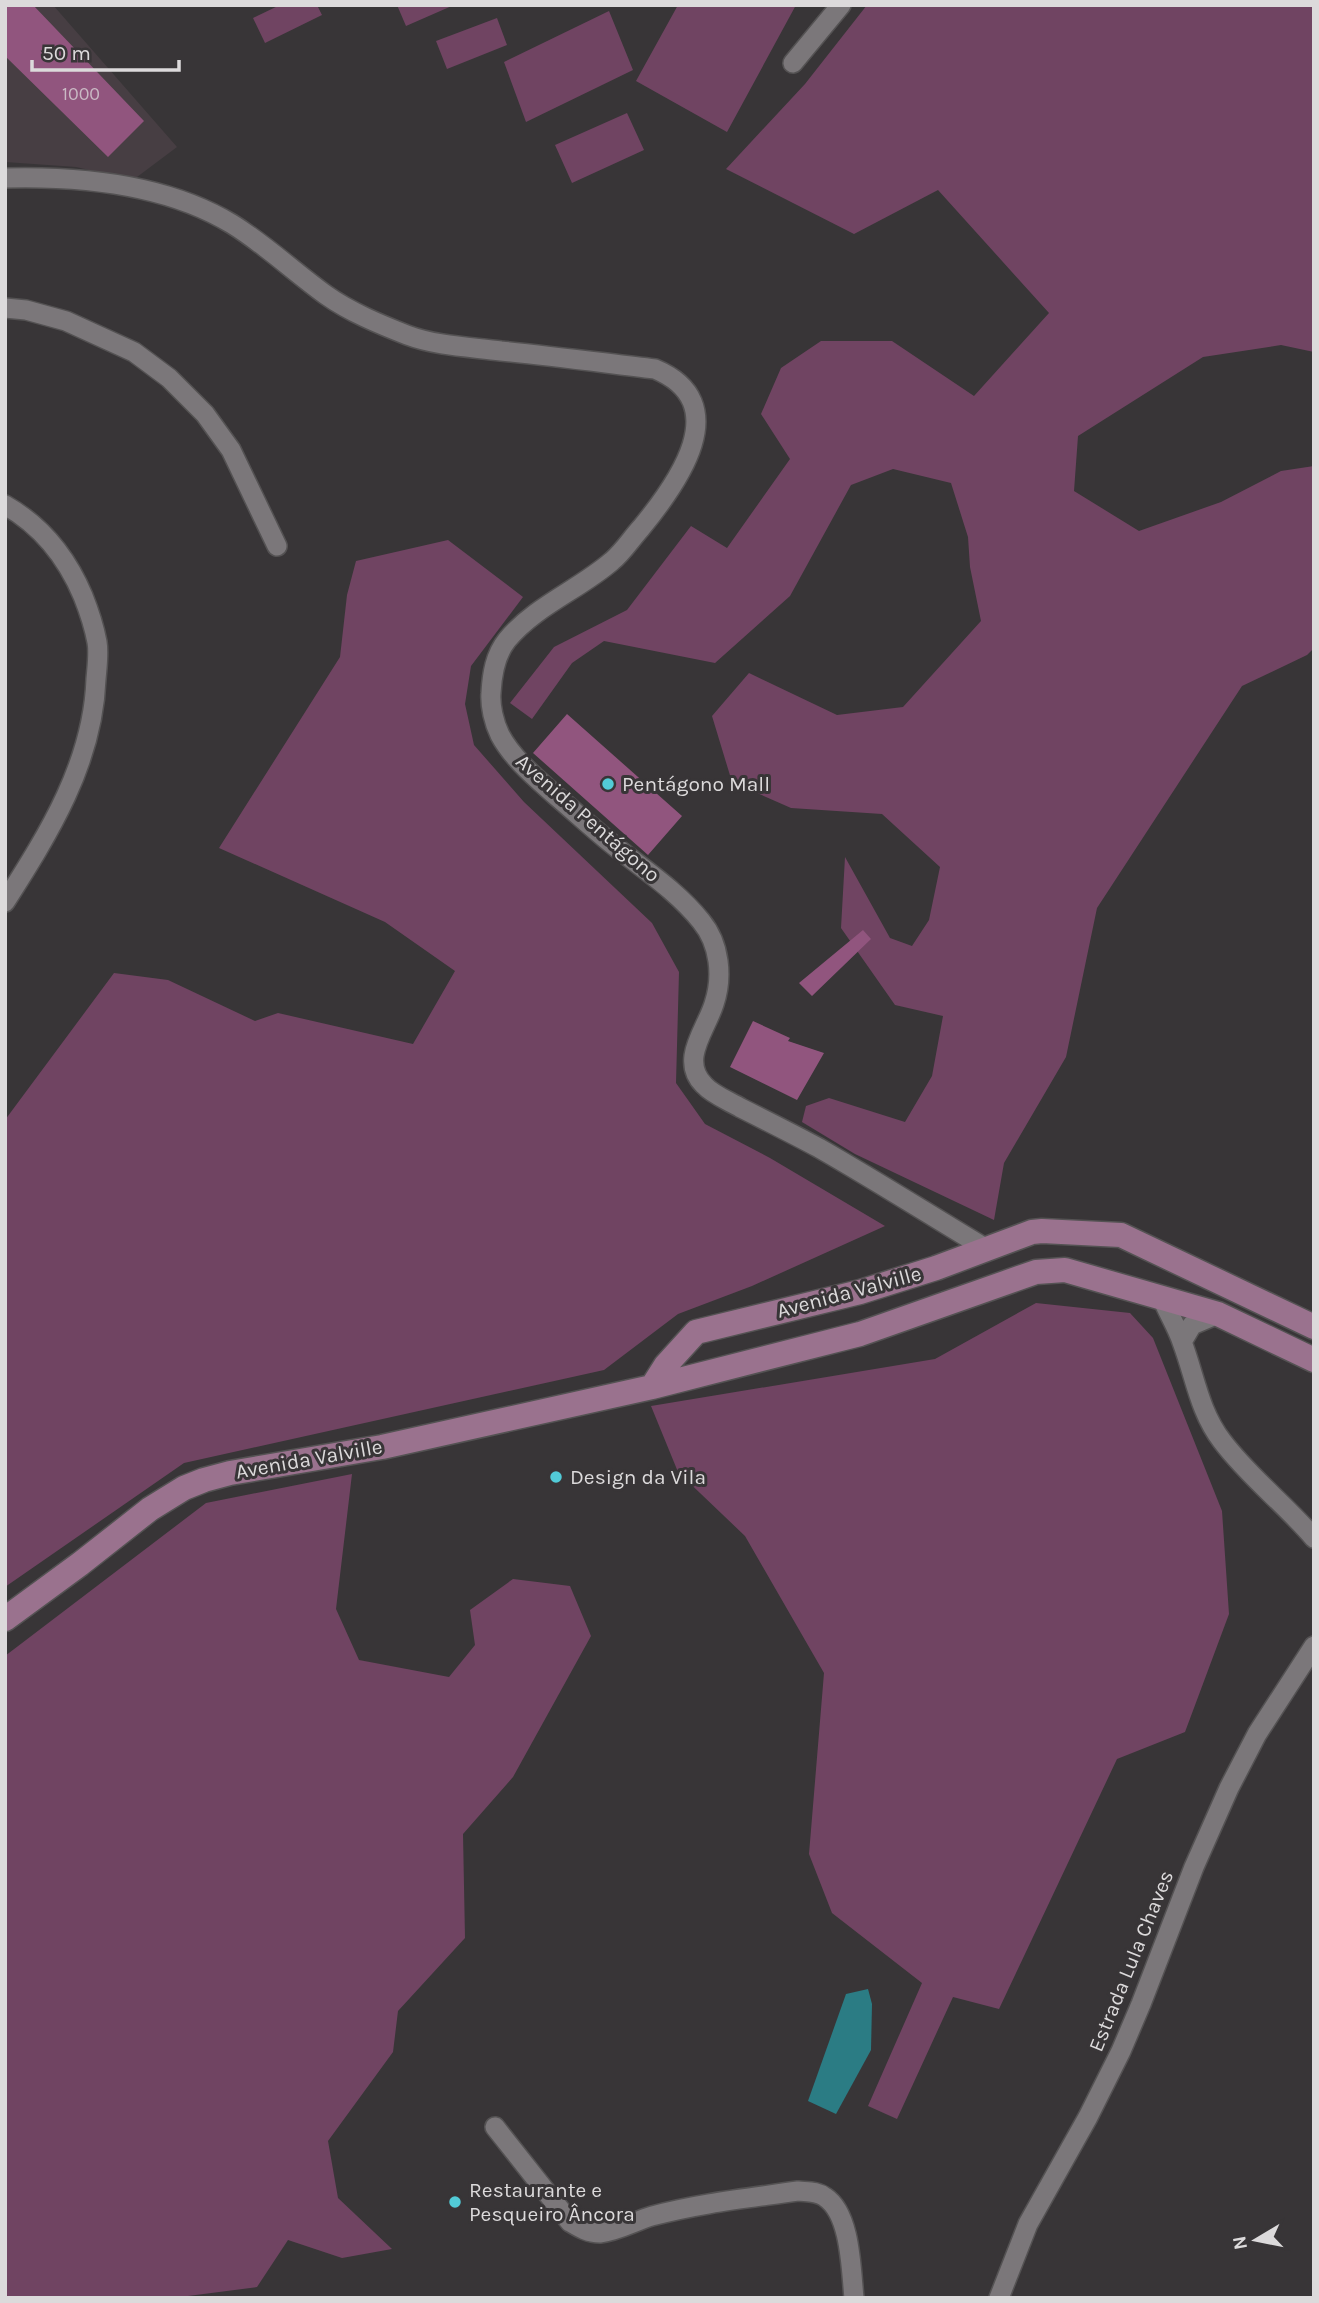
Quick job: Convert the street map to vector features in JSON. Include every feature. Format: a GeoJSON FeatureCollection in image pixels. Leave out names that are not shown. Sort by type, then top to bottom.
{"type":"FeatureCollection","features":[{"type":"Feature","properties":{"kind":"main road","name":"Avenida Valville"},"geometry":{"type":"LineString","coordinates":[[652,1387],[666,1365],[696,1332],[871,1289],[1032,1232],[1068,1230]]}},
{"type":"Feature","properties":{"kind":"main road"},"geometry":{"type":"LineString","coordinates":[[1065,1270],[1075,1263],[1080,1249],[1076,1236],[1068,1230]]}},
{"type":"Feature","properties":{"kind":"main road"},"geometry":{"type":"LineString","coordinates":[[1068,1230],[1121,1235],[1314,1327]]}},
{"type":"Feature","properties":{"kind":"main road"},"geometry":{"type":"LineString","coordinates":[[1032,1232],[1024,1250],[1029,1264],[1037,1272]]}},
{"type":"Feature","properties":{"kind":"main road","name":"Avenida Valville"},"geometry":{"type":"LineString","coordinates":[[5,1619],[150,1509],[184,1488],[204,1480],[230,1473],[382,1447],[652,1387],[860,1334],[1037,1272],[1065,1270]]}},
{"type":"Feature","properties":{"kind":"main road"},"geometry":{"type":"LineString","coordinates":[[1065,1270],[1218,1314],[1314,1360]]}},
{"type":"Feature","properties":{"kind":"main road"},"geometry":{"type":"LineString","coordinates":[[771,1357],[760,1341],[764,1324],[787,1310]]}},
{"type":"Feature","properties":{"kind":"street"},"geometry":{"type":"LineString","coordinates":[[793,63],[841,5]]}},
{"type":"Feature","properties":{"kind":"street","name":"Avenida Pentágono"},"geometry":{"type":"LineString","coordinates":[[5,178],[83,181],[152,192],[174,199],[232,224],[327,296],[371,320],[411,336],[448,345],[655,369],[674,377],[680,383],[693,405],[696,424],[694,443],[685,464],[654,512],[614,560],[534,615],[507,640],[495,661],[491,695],[500,735],[537,779],[609,842],[678,894],[705,925],[717,953],[720,972],[713,1008],[694,1055],[694,1066],[704,1086],[818,1148],[985,1248]]}},
{"type":"Feature","properties":{"kind":"street"},"geometry":{"type":"LineString","coordinates":[[5,308],[26,310],[66,321],[134,352],[169,378],[205,414],[231,450],[277,546]]}},
{"type":"Feature","properties":{"kind":"street"},"geometry":{"type":"LineString","coordinates":[[5,505],[21,514],[52,543],[73,571],[97,644],[95,701],[84,754],[68,794],[45,839],[5,902]]}},
{"type":"Feature","properties":{"kind":"street"},"geometry":{"type":"LineString","coordinates":[[1162,1298],[1182,1342],[1205,1414],[1221,1440],[1249,1473],[1298,1519],[1314,1538]]}},
{"type":"Feature","properties":{"kind":"street"},"geometry":{"type":"LineString","coordinates":[[1182,1342],[1192,1325],[1218,1314]]}},
{"type":"Feature","properties":{"kind":"street","name":"Estrada Lula Chaves"},"geometry":{"type":"LineString","coordinates":[[999,2298],[1028,2224],[1088,2117],[1121,2051],[1194,1867],[1229,1788],[1257,1734],[1314,1646]]}},
{"type":"Feature","properties":{"kind":"street"},"geometry":{"type":"LineString","coordinates":[[495,2127],[570,2222],[582,2230],[594,2233],[662,2214],[761,2196],[798,2191],[815,2192],[826,2197],[836,2207],[843,2223],[854,2298]]}},
{"type":"Feature","properties":{"kind":"shaded area"},"geometry":{"type":"Polygon","coordinates":[[[5,5],[53,5],[177,147],[133,180],[76,167],[5,162],[5,5]]]}},
{"type":"Feature","properties":{"kind":"shaded area"},"geometry":{"type":"Polygon","coordinates":[[[280,5],[317,5],[322,15],[265,43],[253,18],[280,5]]]}},
{"type":"Feature","properties":{"kind":"shaded area"},"geometry":{"type":"Polygon","coordinates":[[[397,5],[454,5],[406,26],[397,5]]]}},
{"type":"Feature","properties":{"kind":"shaded area"},"geometry":{"type":"Polygon","coordinates":[[[678,5],[796,5],[727,132],[636,81],[678,5]]]}},
{"type":"Feature","properties":{"kind":"shaded area"},"geometry":{"type":"Polygon","coordinates":[[[867,5],[1314,5],[1314,352],[1281,345],[1203,357],[1078,436],[1074,491],[1139,531],[1221,502],[1281,471],[1314,466],[1314,648],[1307,655],[1242,686],[1097,908],[1066,1057],[1004,1163],[994,1220],[855,1154],[802,1122],[806,1106],[829,1098],[905,1122],[932,1076],[943,1016],[895,1005],[841,928],[845,857],[890,938],[912,946],[929,920],[940,867],[882,814],[791,808],[732,782],[712,716],[749,673],[837,715],[903,707],[981,621],[970,567],[968,537],[951,483],[893,469],[851,485],[790,596],[715,663],[604,641],[572,663],[532,719],[510,703],[554,647],[627,610],[691,526],[727,548],[790,459],[761,414],[781,368],[821,341],[892,341],[974,396],[1049,313],[938,190],[854,234],[726,169],[805,84],[867,5]]]}},
{"type":"Feature","properties":{"kind":"shaded area"},"geometry":{"type":"Polygon","coordinates":[[[609,11],[633,70],[526,122],[504,62],[609,11]]]}},
{"type":"Feature","properties":{"kind":"shaded area"},"geometry":{"type":"Polygon","coordinates":[[[497,18],[507,45],[447,69],[436,41],[497,18]]]}},
{"type":"Feature","properties":{"kind":"shaded area"},"geometry":{"type":"Polygon","coordinates":[[[627,113],[644,150],[572,183],[555,145],[627,113]]]}},
{"type":"Feature","properties":{"kind":"shaded area"},"geometry":{"type":"Polygon","coordinates":[[[448,540],[523,597],[471,666],[465,704],[474,745],[524,802],[652,923],[679,972],[676,1083],[705,1124],[770,1158],[885,1226],[752,1286],[678,1314],[604,1370],[184,1463],[5,1587],[5,1120],[114,973],[168,980],[255,1021],[278,1013],[413,1044],[455,971],[385,922],[219,848],[340,657],[347,595],[356,561],[448,540]]]}},
{"type":"Feature","properties":{"kind":"shaded area"},"geometry":{"type":"Polygon","coordinates":[[[1036,1303],[1130,1313],[1153,1338],[1222,1511],[1229,1614],[1185,1732],[1117,1759],[999,2009],[953,1997],[897,2119],[868,2106],[922,1983],[832,1913],[809,1854],[824,1673],[745,1536],[678,1472],[651,1406],[935,1359],[1036,1303]]]}},
{"type":"Feature","properties":{"kind":"shaded area"},"geometry":{"type":"Polygon","coordinates":[[[352,1474],[336,1609],[359,1660],[449,1677],[475,1645],[470,1610],[513,1579],[570,1586],[591,1636],[513,1777],[463,1834],[465,1938],[398,2011],[393,2052],[328,2141],[338,2198],[392,2249],[342,2258],[288,2240],[257,2287],[188,2296],[5,2298],[5,1656],[206,1503],[352,1474]]]}},
{"type":"Feature","properties":{"kind":"water"},"geometry":{"type":"Polygon","coordinates":[[[868,1989],[872,2004],[871,2050],[836,2114],[808,2101],[846,1994],[868,1989]]]}},
{"type":"Feature","properties":{"kind":"building"},"geometry":{"type":"Polygon","coordinates":[[[5,5],[33,5],[144,121],[108,157],[5,56],[5,5]]]}},
{"type":"Feature","properties":{"kind":"building","name":"Pentágono Mall"},"geometry":{"type":"Polygon","coordinates":[[[567,714],[682,816],[648,855],[533,753],[567,714]]]}},
{"type":"Feature","properties":{"kind":"building"},"geometry":{"type":"Polygon","coordinates":[[[863,930],[871,939],[812,996],[799,983],[863,930]]]}},
{"type":"Feature","properties":{"kind":"building"},"geometry":{"type":"Polygon","coordinates":[[[753,1021],[790,1038],[788,1041],[824,1053],[797,1100],[730,1067],[753,1021]]]}},
{"type":"Feature","properties":{"kind":"place","name":"Pentágono Mall"},"geometry":{"type":"Point","coordinates":[608,784]}},
{"type":"Feature","properties":{"kind":"place","name":"Design da Vila"},"geometry":{"type":"Point","coordinates":[556,1477]}},
{"type":"Feature","properties":{"kind":"place","name":"Restaurante e Pesqueiro Âncora"},"geometry":{"type":"Point","coordinates":[455,2202]}}]}
